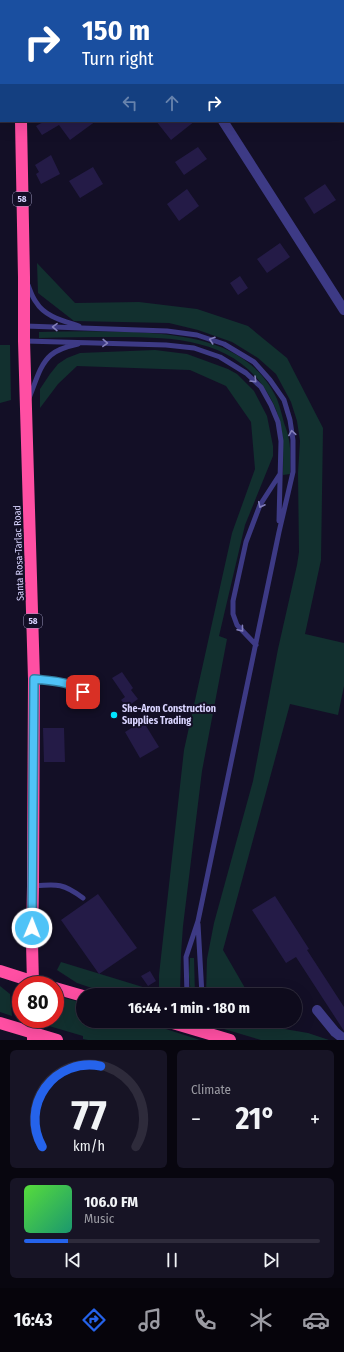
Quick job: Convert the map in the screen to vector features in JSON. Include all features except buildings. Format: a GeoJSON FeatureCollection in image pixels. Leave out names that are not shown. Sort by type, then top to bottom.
{"type":"FeatureCollection","features":[{"type":"Feature","properties":{"kind":"highway","name":"Santa Rosa-Tarlac Road"},"geometry":{"type":"LineString","coordinates":[[21,122],[24,341],[34,679],[32,942],[36,976]]}},
{"type":"Feature","properties":{"kind":"highway"},"geometry":{"type":"LineString","coordinates":[[0,971],[14,976]]}},
{"type":"Feature","properties":{"kind":"highway"},"geometry":{"type":"LineString","coordinates":[[64,991],[76,994]]}},
{"type":"Feature","properties":{"kind":"highway"},"geometry":{"type":"LineString","coordinates":[[0,1023],[57,1040]]}},
{"type":"Feature","properties":{"kind":"highway"},"geometry":{"type":"LineString","coordinates":[[33,1028],[33,1040]]}},
{"type":"Feature","properties":{"kind":"highway"},"geometry":{"type":"LineString","coordinates":[[190,1028],[230,1040]]}},
{"type":"Feature","properties":{"kind":"street"},"geometry":{"type":"LineString","coordinates":[[224,122],[344,310]]}},
{"type":"Feature","properties":{"kind":"street"},"geometry":{"type":"LineString","coordinates":[[317,1010],[335,1032],[344,1039]]}},
{"type":"Feature","properties":{"kind":"lane"},"geometry":{"type":"LineString","coordinates":[[24,277],[36,302],[43,310],[54,317],[84,328]]}},
{"type":"Feature","properties":{"kind":"lane"},"geometry":{"type":"LineString","coordinates":[[24,326],[167,331],[197,336],[224,344],[254,362],[270,380],[284,400],[290,420],[293,440],[293,472],[279,532],[198,921],[186,957],[187,988]]}},
{"type":"Feature","properties":{"kind":"lane"},"geometry":{"type":"LineString","coordinates":[[24,341],[166,345],[194,348],[220,357],[246,373],[260,387],[271,405],[278,422],[281,441],[279,532]]}},
{"type":"Feature","properties":{"kind":"lane"},"geometry":{"type":"LineString","coordinates":[[26,405],[42,366],[51,355],[64,348],[84,342]]}},
{"type":"Feature","properties":{"kind":"lane"},"geometry":{"type":"LineString","coordinates":[[256,645],[238,625],[232,614],[233,601],[246,542],[260,505],[281,472]]}},
{"type":"Feature","properties":{"kind":"lane"},"geometry":{"type":"LineString","coordinates":[[34,679],[61,682],[77,687],[89,698]]}},
{"type":"Feature","properties":{"kind":"lane"},"geometry":{"type":"LineString","coordinates":[[33,886],[61,885],[71,889],[83,898]]}},
{"type":"Feature","properties":{"kind":"lane"},"geometry":{"type":"LineString","coordinates":[[198,921],[202,988]]}},
{"type":"Feature","properties":{"kind":"green space"},"geometry":{"type":"Polygon","coordinates":[[[37,263],[75,303],[139,302],[197,309],[248,326],[287,358],[323,428],[321,560],[305,634],[344,643],[344,686],[338,715],[290,704],[223,950],[245,988],[206,988],[207,959],[214,923],[253,781],[278,649],[297,565],[299,552],[298,473],[300,441],[297,421],[291,402],[276,374],[258,358],[232,342],[198,330],[169,323],[74,321],[38,293],[37,263]]]}},
{"type":"Feature","properties":{"kind":"green space"},"geometry":{"type":"Polygon","coordinates":[[[74,331],[154,333],[196,339],[216,345],[235,354],[251,365],[265,380],[277,399],[289,440],[290,474],[283,475],[282,436],[277,411],[267,392],[253,374],[237,360],[218,350],[178,340],[134,337],[39,338],[39,332],[74,331]]]}},
{"type":"Feature","properties":{"kind":"green space"},"geometry":{"type":"Polygon","coordinates":[[[0,345],[10,345],[11,400],[0,403],[0,345]]]}},
{"type":"Feature","properties":{"kind":"green space"},"geometry":{"type":"Polygon","coordinates":[[[155,350],[187,354],[228,369],[237,374],[254,391],[267,416],[273,446],[273,456],[245,525],[219,636],[227,639],[202,771],[183,926],[180,988],[159,988],[159,975],[184,750],[232,533],[255,469],[251,422],[226,386],[190,370],[77,366],[58,384],[40,408],[40,389],[50,374],[58,364],[67,358],[80,353],[155,350]]]}},
{"type":"Feature","properties":{"kind":"green space"},"geometry":{"type":"Polygon","coordinates":[[[190,958],[194,958],[195,988],[190,988],[190,958]]]}},
{"type":"Feature","properties":{"kind":"green space"},"geometry":{"type":"Polygon","coordinates":[[[61,962],[146,988],[92,988],[77,983],[57,970],[61,962]]]}},
{"type":"Feature","properties":{"kind":"green space"},"geometry":{"type":"Polygon","coordinates":[[[0,986],[10,994],[12,1016],[0,1012],[0,986]]]}},
{"type":"Feature","properties":{"kind":"green space"},"geometry":{"type":"Polygon","coordinates":[[[64,998],[76,1001],[76,1028],[163,1028],[200,1040],[88,1040],[83,1039],[83,1036],[56,1028],[64,1028],[64,998]]]}},
{"type":"Feature","properties":{"kind":"green space"},"geometry":{"type":"Polygon","coordinates":[[[221,1028],[279,1028],[308,1033],[329,1040],[261,1040],[221,1028]]]}},
{"type":"Feature","properties":{"kind":"place","name":"She-Aron Construction Supplies Trading"},"geometry":{"type":"Point","coordinates":[114,715]}},
{"type":"Feature","properties":{"kind":"route"},"geometry":{"type":"LineString","coordinates":[[32,928],[34,862],[34,679],[61,682],[77,687],[83,692]]}}]}
